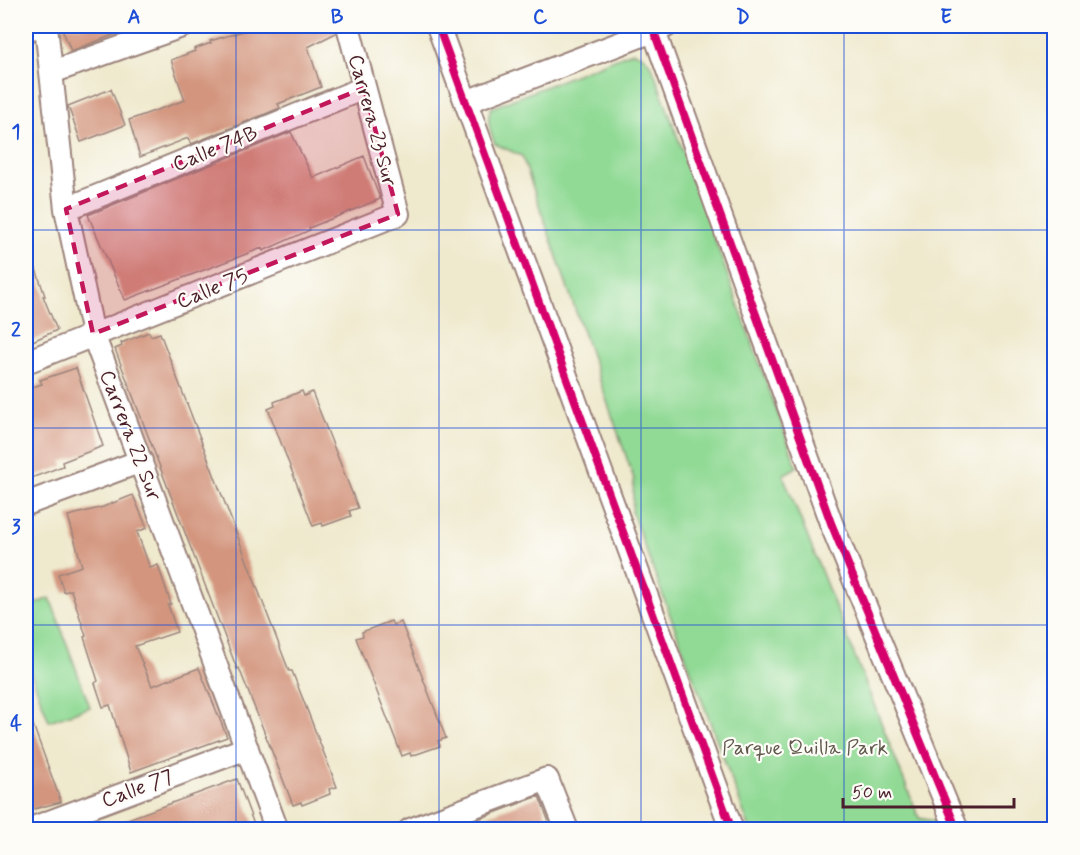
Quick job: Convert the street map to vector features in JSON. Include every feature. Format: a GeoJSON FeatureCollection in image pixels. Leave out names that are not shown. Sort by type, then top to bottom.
{"type":"FeatureCollection","features":[{"type":"Feature","properties":{"kind":"street"},"geometry":{"type":"LineString","coordinates":[[26,30],[37,26]]}},
{"type":"Feature","properties":{"kind":"street","name":"Carrera 22 Sur"},"geometry":{"type":"LineString","coordinates":[[46,26],[66,209],[93,334],[277,830]]}},
{"type":"Feature","properties":{"kind":"street"},"geometry":{"type":"LineString","coordinates":[[52,72],[182,26]]}},
{"type":"Feature","properties":{"kind":"street","name":"Carrera 23 Sur"},"geometry":{"type":"LineString","coordinates":[[348,26],[398,214]]}},
{"type":"Feature","properties":{"kind":"street"},"geometry":{"type":"LineString","coordinates":[[438,26],[732,830]]}},
{"type":"Feature","properties":{"kind":"street"},"geometry":{"type":"LineString","coordinates":[[466,102],[658,27],[831,523],[957,830]]}},
{"type":"Feature","properties":{"kind":"street","name":"Calle 74B"},"geometry":{"type":"LineString","coordinates":[[66,209],[364,88]]}},
{"type":"Feature","properties":{"kind":"street","name":"Calle 75"},"geometry":{"type":"LineString","coordinates":[[26,362],[398,214]]}},
{"type":"Feature","properties":{"kind":"street"},"geometry":{"type":"LineString","coordinates":[[26,504],[141,461]]}},
{"type":"Feature","properties":{"kind":"street","name":"Calle 77"},"geometry":{"type":"LineString","coordinates":[[28,830],[247,748]]}},
{"type":"Feature","properties":{"kind":"street"},"geometry":{"type":"LineString","coordinates":[[419,828],[547,779],[567,830]]}},
{"type":"Feature","properties":{"kind":"highlighted area"},"geometry":{"type":"Polygon","coordinates":[[[364,88],[398,214],[93,334],[66,209],[364,88]]]}},
{"type":"Feature","properties":{"kind":"green space","name":"Parque Quilla Park"},"geometry":{"type":"Polygon","coordinates":[[[632,52],[645,57],[653,69],[797,467],[783,475],[919,818],[938,822],[941,829],[750,829],[632,513],[634,479],[522,156],[495,144],[489,126],[491,108],[632,52]]]}},
{"type":"Feature","properties":{"kind":"green space"},"geometry":{"type":"Polygon","coordinates":[[[50,598],[90,707],[49,721],[26,660],[26,607],[50,598]]]}},
{"type":"Feature","properties":{"kind":"building"},"geometry":{"type":"Polygon","coordinates":[[[61,26],[134,26],[134,27],[71,51],[61,26]]]}},
{"type":"Feature","properties":{"kind":"building"},"geometry":{"type":"Polygon","coordinates":[[[260,26],[335,26],[336,33],[308,47],[321,87],[278,104],[280,108],[191,144],[188,138],[140,157],[129,120],[185,100],[171,60],[195,51],[194,49],[211,43],[210,41],[260,26]]]}},
{"type":"Feature","properties":{"kind":"building"},"geometry":{"type":"Polygon","coordinates":[[[111,89],[125,125],[81,142],[68,106],[111,89]]]}},
{"type":"Feature","properties":{"kind":"building"},"geometry":{"type":"Polygon","coordinates":[[[291,132],[313,178],[364,156],[380,199],[309,228],[310,230],[263,251],[262,248],[125,300],[88,215],[291,132]]]}},
{"type":"Feature","properties":{"kind":"building"},"geometry":{"type":"Polygon","coordinates":[[[26,248],[29,248],[45,296],[43,296],[57,330],[26,344],[26,248]]]}},
{"type":"Feature","properties":{"kind":"building"},"geometry":{"type":"Polygon","coordinates":[[[149,332],[151,336],[160,333],[289,671],[292,671],[337,787],[329,789],[330,794],[302,805],[301,802],[293,805],[239,668],[237,669],[115,349],[122,346],[121,343],[149,332]]]}},
{"type":"Feature","properties":{"kind":"building"},"geometry":{"type":"Polygon","coordinates":[[[76,368],[103,446],[62,462],[63,466],[26,480],[26,389],[42,384],[40,380],[76,368]]]}},
{"type":"Feature","properties":{"kind":"building"},"geometry":{"type":"Polygon","coordinates":[[[302,391],[304,396],[312,392],[358,508],[349,511],[351,516],[323,526],[322,523],[313,526],[268,409],[275,406],[274,402],[302,391]]]}},
{"type":"Feature","properties":{"kind":"building"},"geometry":{"type":"Polygon","coordinates":[[[133,495],[147,528],[137,532],[150,568],[158,565],[171,604],[168,605],[177,632],[135,646],[152,686],[199,668],[227,737],[131,772],[110,705],[103,707],[95,683],[98,681],[71,590],[64,592],[58,574],[82,566],[68,516],[103,507],[133,495]]]}},
{"type":"Feature","properties":{"kind":"building"},"geometry":{"type":"Polygon","coordinates":[[[391,621],[393,625],[401,622],[446,738],[438,741],[440,746],[411,756],[410,753],[402,756],[356,638],[363,636],[362,632],[391,621]]]}},
{"type":"Feature","properties":{"kind":"building"},"geometry":{"type":"Polygon","coordinates":[[[26,711],[28,711],[61,802],[26,811],[26,711]]]}},
{"type":"Feature","properties":{"kind":"building"},"geometry":{"type":"Polygon","coordinates":[[[237,779],[256,830],[106,830],[106,827],[237,779]]]}},
{"type":"Feature","properties":{"kind":"building"},"geometry":{"type":"Polygon","coordinates":[[[539,796],[552,830],[452,830],[452,829],[539,796]]]}},
{"type":"Feature","properties":{"kind":"cycle path"},"geometry":{"type":"LineString","coordinates":[[438,26],[732,830]]}},
{"type":"Feature","properties":{"kind":"cycle path"},"geometry":{"type":"LineString","coordinates":[[652,26],[831,523],[957,830]]}}]}
